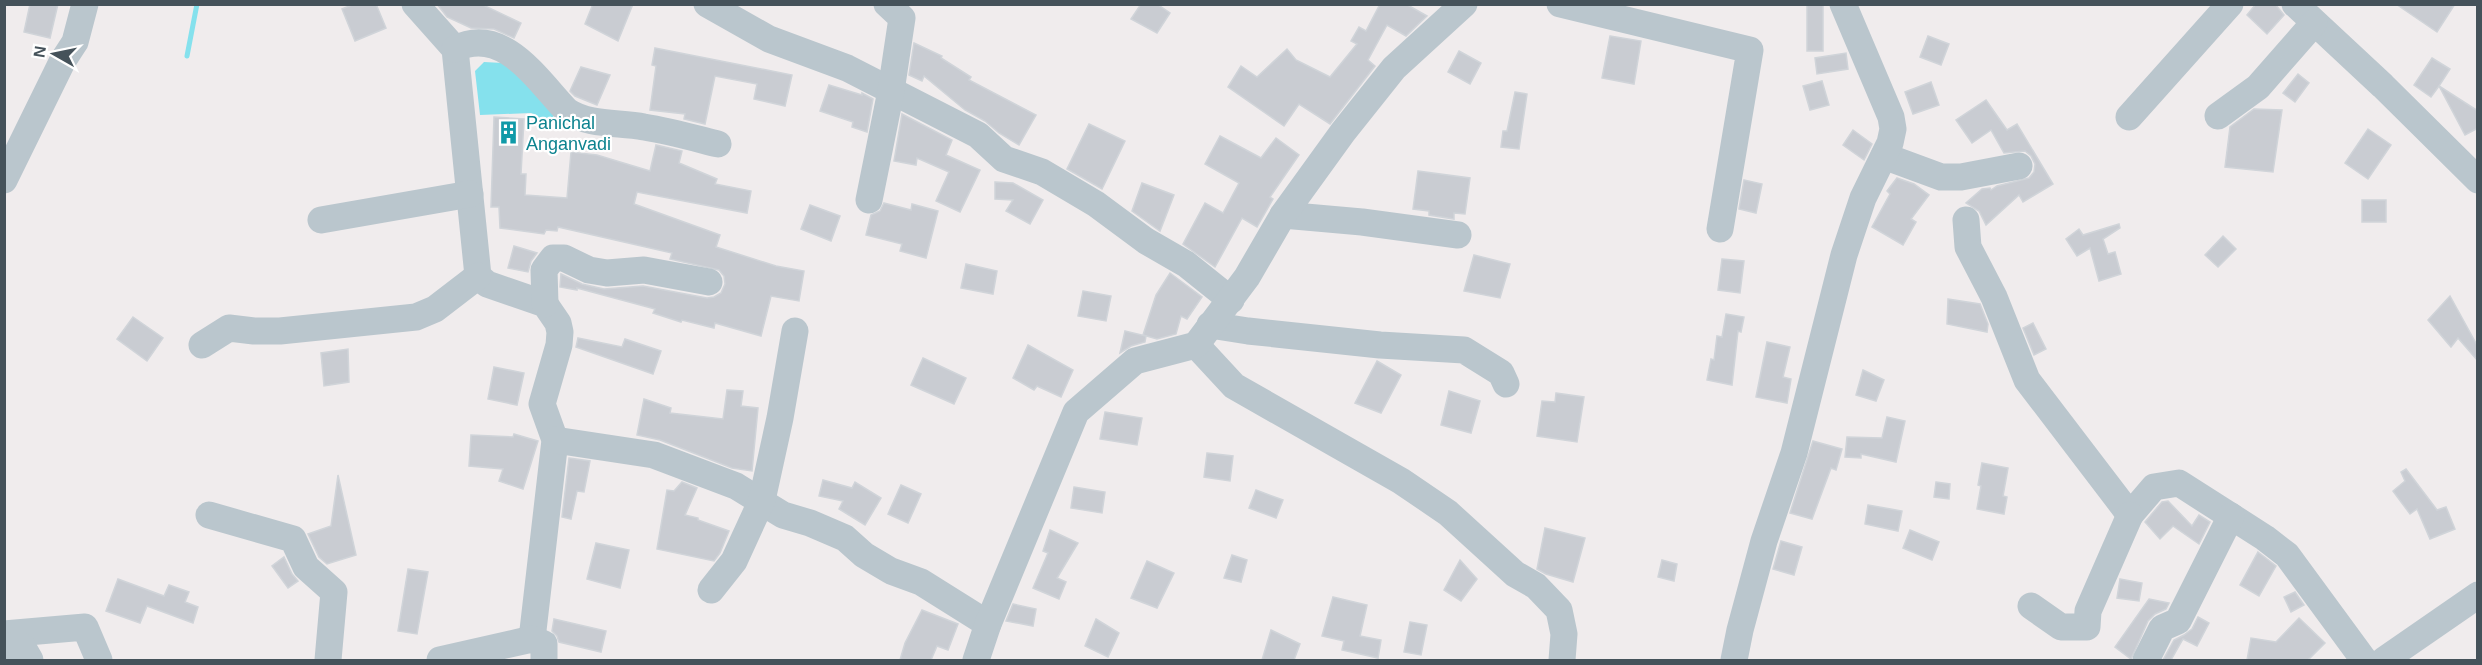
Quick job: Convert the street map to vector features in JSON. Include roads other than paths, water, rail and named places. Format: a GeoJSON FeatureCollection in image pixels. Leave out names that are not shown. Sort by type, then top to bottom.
{"type":"FeatureCollection","features":[{"type":"Feature","properties":{"kind":"street"},"geometry":{"type":"LineString","coordinates":[[4,180],[62,62],[75,42],[86,4]]}},
{"type":"Feature","properties":{"kind":"street"},"geometry":{"type":"LineString","coordinates":[[415,4],[455,49],[478,276],[487,284],[545,304]]}},
{"type":"Feature","properties":{"kind":"street"},"geometry":{"type":"LineString","coordinates":[[707,4],[769,39],[847,68],[978,135],[1004,159],[1042,172],[1096,204],[1146,241],[1186,264],[1231,300]]}},
{"type":"Feature","properties":{"kind":"street"},"geometry":{"type":"LineString","coordinates":[[869,200],[891,91],[902,18],[887,4]]}},
{"type":"Feature","properties":{"kind":"street"},"geometry":{"type":"LineString","coordinates":[[1203,335],[1247,277],[1283,215],[1343,132],[1394,68],[1464,4]]}},
{"type":"Feature","properties":{"kind":"street"},"geometry":{"type":"LineString","coordinates":[[1560,4],[1750,50],[1720,230]]}},
{"type":"Feature","properties":{"kind":"street"},"geometry":{"type":"LineString","coordinates":[[1734,660],[1764,541],[1794,453],[1844,255],[1863,198],[1890,143],[1893,129],[1891,117],[1843,4]]}},
{"type":"Feature","properties":{"kind":"street"},"geometry":{"type":"LineString","coordinates":[[2129,117],[2230,4]]}},
{"type":"Feature","properties":{"kind":"street"},"geometry":{"type":"LineString","coordinates":[[2218,116],[2258,87],[2305,14],[2478,180]]}},
{"type":"Feature","properties":{"kind":"street"},"geometry":{"type":"LineString","coordinates":[[455,49],[476,41],[494,46],[519,58],[575,117],[642,126],[718,144]]}},
{"type":"Feature","properties":{"kind":"street"},"geometry":{"type":"LineString","coordinates":[[1884,156],[1941,177],[1961,177],[2019,166]]}},
{"type":"Feature","properties":{"kind":"street"},"geometry":{"type":"LineString","coordinates":[[321,220],[470,194]]}},
{"type":"Feature","properties":{"kind":"street"},"geometry":{"type":"LineString","coordinates":[[1283,215],[1362,222],[1458,235]]}},
{"type":"Feature","properties":{"kind":"street"},"geometry":{"type":"LineString","coordinates":[[1966,220],[1968,247],[1994,297],[2027,380],[2130,515]]}},
{"type":"Feature","properties":{"kind":"street"},"geometry":{"type":"LineString","coordinates":[[440,660],[545,651],[555,440],[542,404],[559,345],[560,332],[558,323],[545,304],[544,270],[553,258],[564,258],[589,270],[607,273],[644,270],[709,282]]}},
{"type":"Feature","properties":{"kind":"street"},"geometry":{"type":"LineString","coordinates":[[202,345],[229,328],[280,332],[416,317],[435,309],[478,276]]}},
{"type":"Feature","properties":{"kind":"street"},"geometry":{"type":"LineString","coordinates":[[711,590],[734,561],[762,500],[780,418],[795,331]]}},
{"type":"Feature","properties":{"kind":"street"},"geometry":{"type":"LineString","coordinates":[[976,660],[988,624],[1076,412],[1135,361],[1203,335],[1248,332],[1380,345],[1464,350],[1501,373],[1506,384]]}},
{"type":"Feature","properties":{"kind":"street"},"geometry":{"type":"LineString","coordinates":[[1203,335],[1234,386],[1401,481],[1448,513],[1515,574],[1536,586],[1559,610],[1564,634],[1562,660]]}},
{"type":"Feature","properties":{"kind":"street"},"geometry":{"type":"LineString","coordinates":[[555,440],[654,455],[736,486],[783,515],[810,523],[845,538],[864,555],[891,571],[921,582],[988,624]]}},
{"type":"Feature","properties":{"kind":"street"},"geometry":{"type":"LineString","coordinates":[[2031,606],[2061,627],[2087,627],[2088,611],[2130,515],[2154,487],[2179,483],[2287,555],[2364,660]]}},
{"type":"Feature","properties":{"kind":"street"},"geometry":{"type":"LineString","coordinates":[[209,515],[293,539],[306,567],[334,592],[328,660]]}},
{"type":"Feature","properties":{"kind":"street"},"geometry":{"type":"LineString","coordinates":[[2146,660],[2162,628],[2178,621],[2231,516]]}},
{"type":"Feature","properties":{"kind":"street"},"geometry":{"type":"LineString","coordinates":[[2384,660],[2478,595]]}},
{"type":"Feature","properties":{"kind":"street"},"geometry":{"type":"LineString","coordinates":[[4,634],[85,627],[99,660]]}},
{"type":"Feature","properties":{"kind":"street"},"geometry":{"type":"LineString","coordinates":[[4,652],[11,646],[22,646],[30,660]]}},
{"type":"Feature","properties":{"kind":"water"},"geometry":{"type":"Polygon","coordinates":[[[484,62],[503,63],[559,111],[547,123],[531,113],[480,115],[475,71],[484,62]]]}},
{"type":"Feature","properties":{"kind":"waterway"},"geometry":{"type":"LineString","coordinates":[[187,56],[197,4]]}},
{"type":"Feature","properties":{"kind":"place","name":"Panichal Anganvadi"},"geometry":{"type":"Point","coordinates":[508,133]}}]}
